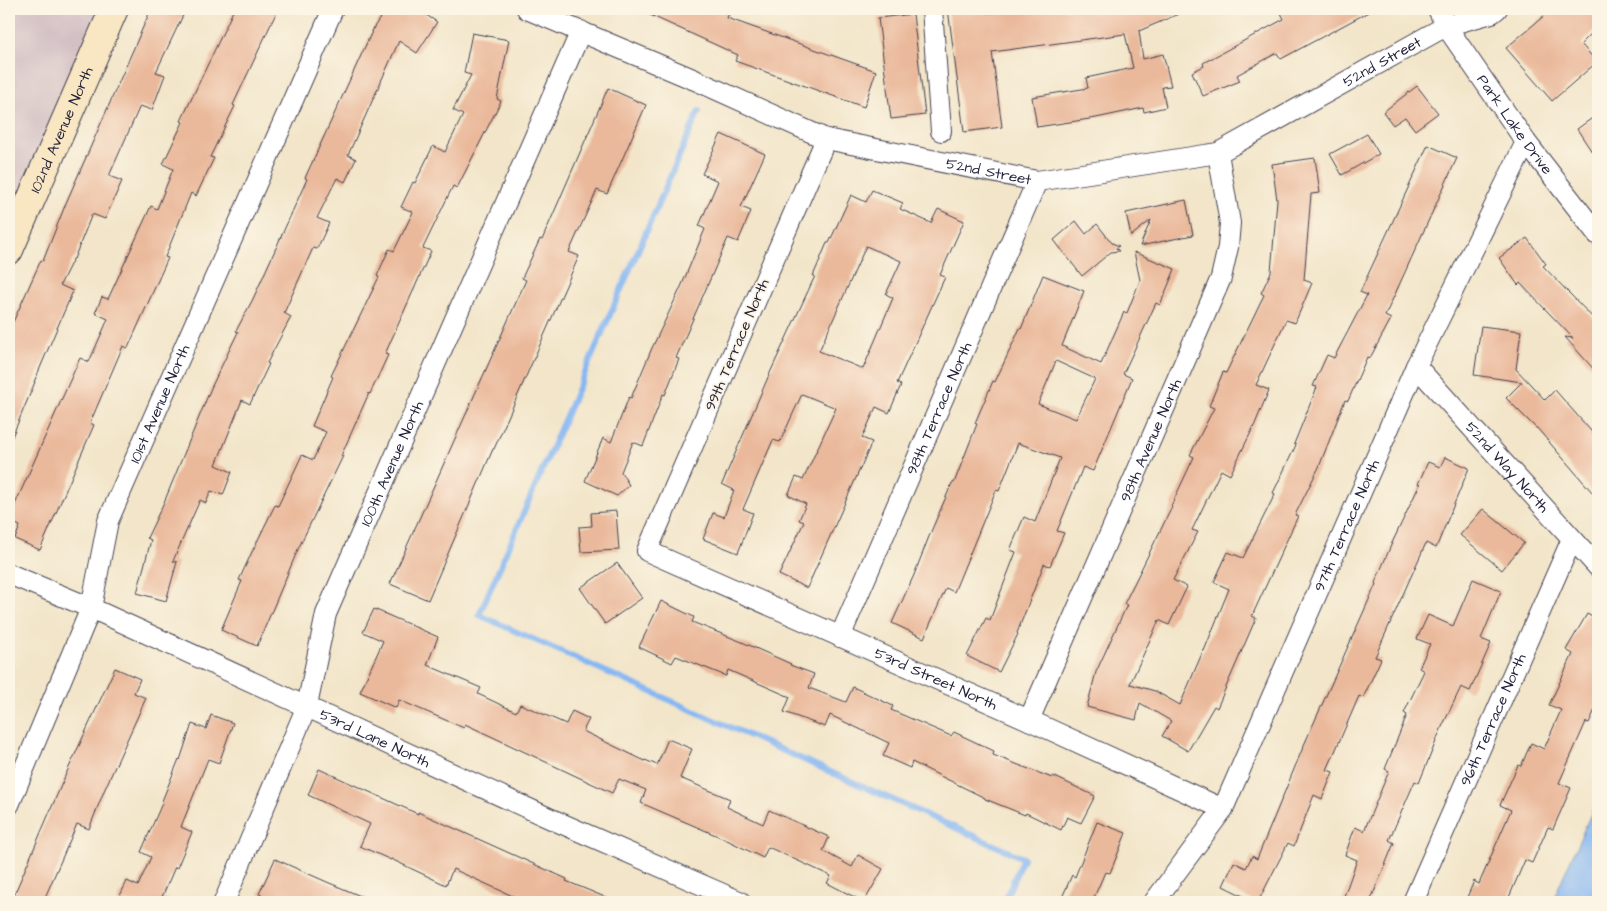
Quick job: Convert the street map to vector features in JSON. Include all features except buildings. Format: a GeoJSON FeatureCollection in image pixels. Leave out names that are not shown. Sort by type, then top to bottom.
{"type":"FeatureCollection","features":[{"type":"Feature","properties":{"kind":"street","name":"102nd Avenue North"},"geometry":{"type":"LineString","coordinates":[[9,250],[114,9]]}},
{"type":"Feature","properties":{"kind":"street","name":"101st Avenue North"},"geometry":{"type":"LineString","coordinates":[[9,806],[91,608],[108,521],[333,9]]}},
{"type":"Feature","properties":{"kind":"street","name":"52nd Street"},"geometry":{"type":"LineString","coordinates":[[527,9],[695,80],[826,139],[1037,181],[1218,154],[1442,17]]}},
{"type":"Feature","properties":{"kind":"street"},"geometry":{"type":"LineString","coordinates":[[932,9],[941,131]]}},
{"type":"Feature","properties":{"kind":"street"},"geometry":{"type":"LineString","coordinates":[[1442,17],[1492,13],[1497,9]]}},
{"type":"Feature","properties":{"kind":"street","name":"Park Lake Drive"},"geometry":{"type":"LineString","coordinates":[[1442,17],[1526,142],[1597,230]]}},
{"type":"Feature","properties":{"kind":"street","name":"100th Avenue North"},"geometry":{"type":"LineString","coordinates":[[224,902],[307,706],[326,614],[581,31]]}},
{"type":"Feature","properties":{"kind":"street","name":"99th Terrace North"},"geometry":{"type":"LineString","coordinates":[[647,551],[826,139]]}},
{"type":"Feature","properties":{"kind":"street","name":"97th Terrace North"},"geometry":{"type":"LineString","coordinates":[[1154,902],[1223,810],[1416,366],[1526,142]]}},
{"type":"Feature","properties":{"kind":"street","name":"98th Avenue North"},"geometry":{"type":"LineString","coordinates":[[1029,720],[1221,278],[1228,248],[1230,223],[1218,154]]}},
{"type":"Feature","properties":{"kind":"street","name":"98th Terrace North"},"geometry":{"type":"LineString","coordinates":[[840,637],[1037,181]]}},
{"type":"Feature","properties":{"kind":"street","name":"52nd Way North"},"geometry":{"type":"LineString","coordinates":[[1416,366],[1598,567]]}},
{"type":"Feature","properties":{"kind":"street","name":"96th Terrace North"},"geometry":{"type":"LineString","coordinates":[[1414,902],[1572,538]]}},
{"type":"Feature","properties":{"kind":"street","name":"53rd Street North"},"geometry":{"type":"LineString","coordinates":[[647,551],[1029,720],[1223,810]]}},
{"type":"Feature","properties":{"kind":"street","name":"53rd Lane North"},"geometry":{"type":"LineString","coordinates":[[9,574],[91,608],[549,818],[741,902]]}},
{"type":"Feature","properties":{"kind":"shaded area"},"geometry":{"type":"Polygon","coordinates":[[[9,9],[101,9],[9,220],[9,9]]]}},
{"type":"Feature","properties":{"kind":"water"},"geometry":{"type":"Polygon","coordinates":[[[1598,798],[1598,902],[1552,902],[1598,798]]]}},
{"type":"Feature","properties":{"kind":"waterway"},"geometry":{"type":"LineString","coordinates":[[699,111],[479,615],[1023,858],[1004,902]]}}]}
